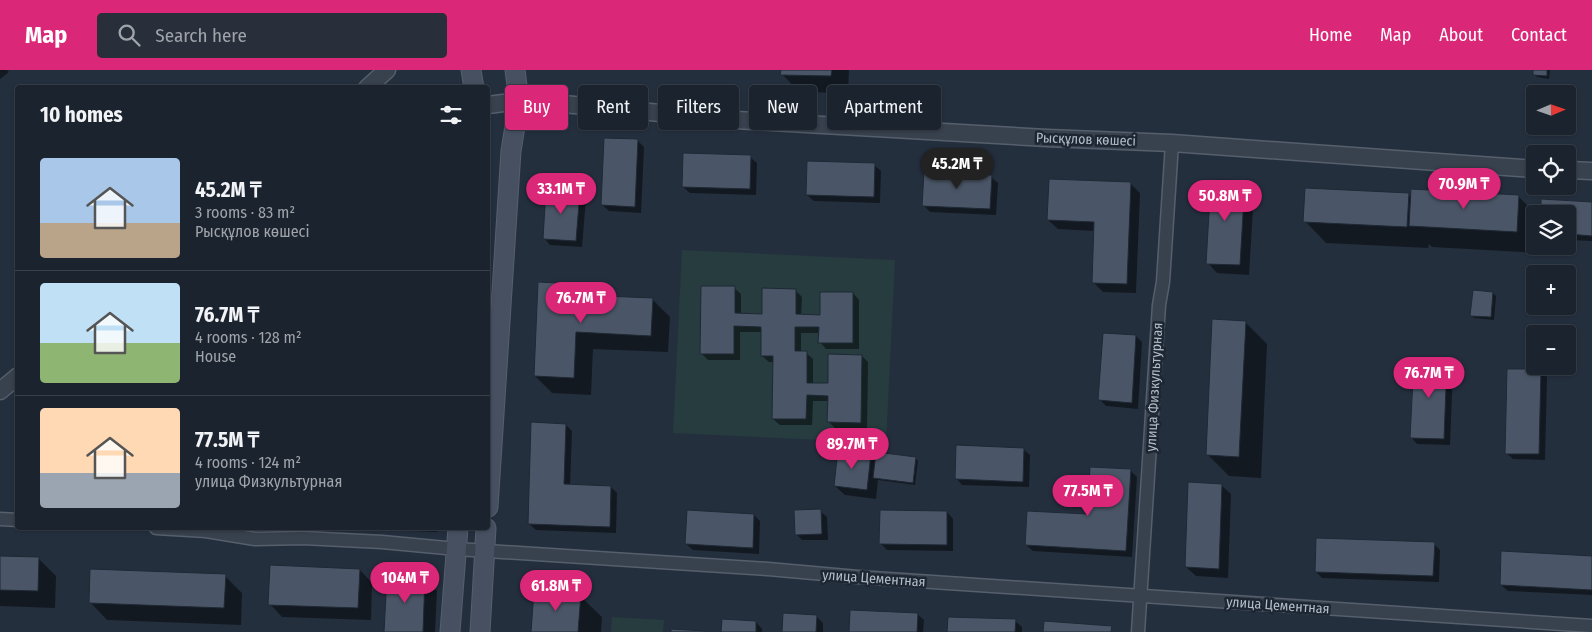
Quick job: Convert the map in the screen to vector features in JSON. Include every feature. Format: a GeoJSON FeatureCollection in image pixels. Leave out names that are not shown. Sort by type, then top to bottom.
{"type":"FeatureCollection","features":[{"type":"Feature","properties":{"kind":"main road"},"geometry":{"type":"LineString","coordinates":[[471,70],[474,85]]}},
{"type":"Feature","properties":{"kind":"main road"},"geometry":{"type":"LineString","coordinates":[[515,70],[517,85]]}},
{"type":"Feature","properties":{"kind":"main road"},"geometry":{"type":"LineString","coordinates":[[490,476],[511,151],[514,130]]}},
{"type":"Feature","properties":{"kind":"main road"},"geometry":{"type":"LineString","coordinates":[[450,632],[458,530]]}},
{"type":"Feature","properties":{"kind":"main road"},"geometry":{"type":"LineString","coordinates":[[480,632],[486,530]]}},
{"type":"Feature","properties":{"kind":"street"},"geometry":{"type":"LineString","coordinates":[[370,85],[387,70]]}},
{"type":"Feature","properties":{"kind":"street","name":"Рысқұлов көшесі"},"geometry":{"type":"LineString","coordinates":[[490,105],[505,103]]}},
{"type":"Feature","properties":{"kind":"street","name":"Рысқұлов көшесі"},"geometry":{"type":"LineString","coordinates":[[568,105],[736,120],[1047,138],[1172,143],[1526,167]]}},
{"type":"Feature","properties":{"kind":"street","name":"улица Физкультурная"},"geometry":{"type":"LineString","coordinates":[[1138,632],[1159,304],[1163,282],[1172,143]]}},
{"type":"Feature","properties":{"kind":"street"},"geometry":{"type":"LineString","coordinates":[[1576,171],[1592,172]]}},
{"type":"Feature","properties":{"kind":"street"},"geometry":{"type":"LineString","coordinates":[[0,391],[15,378]]}},
{"type":"Feature","properties":{"kind":"street"},"geometry":{"type":"LineString","coordinates":[[0,519],[15,520]]}},
{"type":"Feature","properties":{"kind":"street","name":"улица Цементная"},"geometry":{"type":"LineString","coordinates":[[189,530],[255,539],[303,538],[372,541],[457,549],[1592,626]]}},
{"type":"Feature","properties":{"kind":"green space"},"geometry":{"type":"Polygon","coordinates":[[[682,250],[895,260],[886,443],[673,433],[682,250]]]}},
{"type":"Feature","properties":{"kind":"green space"},"geometry":{"type":"Polygon","coordinates":[[[612,617],[664,620],[663,632],[611,632],[612,617]]]}},
{"type":"Feature","properties":{"kind":"building"},"geometry":{"type":"Polygon","coordinates":[[[781,70],[832,70],[831,76],[780,75],[781,70]]]}},
{"type":"Feature","properties":{"kind":"building"},"geometry":{"type":"Polygon","coordinates":[[[1533,70],[1547,70],[1547,76],[1533,75],[1533,70]]]}},
{"type":"Feature","properties":{"kind":"building"},"geometry":{"type":"Polygon","coordinates":[[[604,138],[638,139],[635,207],[601,205],[604,138]]]}},
{"type":"Feature","properties":{"kind":"building"},"geometry":{"type":"Polygon","coordinates":[[[683,153],[751,155],[750,189],[682,187],[683,153]]]}},
{"type":"Feature","properties":{"kind":"building"},"geometry":{"type":"Polygon","coordinates":[[[807,161],[875,163],[874,197],[806,195],[807,161]]]}},
{"type":"Feature","properties":{"kind":"building"},"geometry":{"type":"Polygon","coordinates":[[[924,172],[992,175],[990,209],[922,206],[924,172]]]}},
{"type":"Feature","properties":{"kind":"building"},"geometry":{"type":"Polygon","coordinates":[[[1049,179],[1131,182],[1127,284],[1092,283],[1094,222],[1047,220],[1049,179]]]}},
{"type":"Feature","properties":{"kind":"building"},"geometry":{"type":"Polygon","coordinates":[[[1211,179],[1245,181],[1240,265],[1206,264],[1211,179]]]}},
{"type":"Feature","properties":{"kind":"building"},"geometry":{"type":"Polygon","coordinates":[[[546,188],[580,191],[576,241],[543,239],[546,188]]]}},
{"type":"Feature","properties":{"kind":"building"},"geometry":{"type":"Polygon","coordinates":[[[1305,188],[1409,193],[1407,227],[1303,222],[1305,188]]]}},
{"type":"Feature","properties":{"kind":"building"},"geometry":{"type":"Polygon","coordinates":[[[1411,189],[1519,195],[1517,232],[1409,226],[1411,189]]]}},
{"type":"Feature","properties":{"kind":"building"},"geometry":{"type":"Polygon","coordinates":[[[1541,199],[1592,202],[1592,236],[1576,235],[1576,205],[1541,205],[1541,199]]]}},
{"type":"Feature","properties":{"kind":"building"},"geometry":{"type":"Polygon","coordinates":[[[538,282],[580,284],[579,295],[653,298],[651,336],[576,332],[574,378],[534,376],[538,282]]]}},
{"type":"Feature","properties":{"kind":"building"},"geometry":{"type":"Polygon","coordinates":[[[701,286],[735,286],[735,313],[762,314],[762,288],[796,289],[796,314],[820,315],[820,292],[853,292],[853,343],[818,343],[819,327],[795,327],[795,351],[807,351],[807,383],[828,383],[828,354],[862,355],[861,423],[827,422],[828,396],[807,395],[806,419],[772,419],[773,356],[761,356],[761,327],[734,326],[734,354],[700,354],[701,286]]]}},
{"type":"Feature","properties":{"kind":"building"},"geometry":{"type":"Polygon","coordinates":[[[1473,290],[1493,292],[1491,317],[1470,316],[1473,290]]]}},
{"type":"Feature","properties":{"kind":"building"},"geometry":{"type":"Polygon","coordinates":[[[1212,319],[1246,321],[1239,457],[1206,455],[1212,319]]]}},
{"type":"Feature","properties":{"kind":"building"},"geometry":{"type":"Polygon","coordinates":[[[1103,333],[1136,335],[1132,403],[1098,400],[1103,333]]]}},
{"type":"Feature","properties":{"kind":"building"},"geometry":{"type":"Polygon","coordinates":[[[1414,359],[1447,361],[1444,439],[1410,438],[1414,359]]]}},
{"type":"Feature","properties":{"kind":"building"},"geometry":{"type":"Polygon","coordinates":[[[1507,369],[1526,369],[1526,375],[1541,375],[1539,454],[1505,454],[1507,369]]]}},
{"type":"Feature","properties":{"kind":"building"},"geometry":{"type":"Polygon","coordinates":[[[531,422],[566,424],[564,484],[611,486],[610,527],[528,524],[531,422]]]}},
{"type":"Feature","properties":{"kind":"building"},"geometry":{"type":"Polygon","coordinates":[[[956,445],[1024,448],[1023,482],[955,479],[956,445]]]}},
{"type":"Feature","properties":{"kind":"building"},"geometry":{"type":"Polygon","coordinates":[[[838,450],[871,454],[867,490],[834,486],[838,450]]]}},
{"type":"Feature","properties":{"kind":"building"},"geometry":{"type":"Polygon","coordinates":[[[876,452],[916,457],[913,483],[873,478],[876,452]]]}},
{"type":"Feature","properties":{"kind":"building"},"geometry":{"type":"Polygon","coordinates":[[[1090,467],[1131,469],[1126,551],[1025,545],[1027,511],[1087,514],[1090,467]]]}},
{"type":"Feature","properties":{"kind":"building"},"geometry":{"type":"Polygon","coordinates":[[[1188,482],[1222,484],[1219,569],[1185,567],[1188,482]]]}},
{"type":"Feature","properties":{"kind":"building"},"geometry":{"type":"Polygon","coordinates":[[[821,509],[822,534],[795,535],[794,510],[821,509]]]}},
{"type":"Feature","properties":{"kind":"building"},"geometry":{"type":"Polygon","coordinates":[[[687,510],[754,514],[753,548],[685,544],[687,510]]]}},
{"type":"Feature","properties":{"kind":"building"},"geometry":{"type":"Polygon","coordinates":[[[880,510],[947,511],[947,545],[879,544],[880,510]]]}},
{"type":"Feature","properties":{"kind":"building"},"geometry":{"type":"Polygon","coordinates":[[[1316,538],[1435,542],[1433,576],[1315,572],[1316,538]]]}},
{"type":"Feature","properties":{"kind":"building"},"geometry":{"type":"Polygon","coordinates":[[[1501,551],[1592,556],[1592,590],[1500,585],[1501,551]]]}},
{"type":"Feature","properties":{"kind":"building"},"geometry":{"type":"Polygon","coordinates":[[[0,556],[39,557],[38,591],[0,590],[0,556]]]}},
{"type":"Feature","properties":{"kind":"building"},"geometry":{"type":"Polygon","coordinates":[[[270,565],[360,569],[358,608],[268,605],[270,565]]]}},
{"type":"Feature","properties":{"kind":"building"},"geometry":{"type":"Polygon","coordinates":[[[90,569],[226,574],[224,608],[89,603],[90,569]]]}},
{"type":"Feature","properties":{"kind":"building"},"geometry":{"type":"Polygon","coordinates":[[[387,575],[425,577],[423,632],[384,632],[387,575]]]}},
{"type":"Feature","properties":{"kind":"building"},"geometry":{"type":"Polygon","coordinates":[[[534,590],[581,594],[578,632],[531,632],[534,590]]]}},
{"type":"Feature","properties":{"kind":"building"},"geometry":{"type":"Polygon","coordinates":[[[850,610],[918,613],[917,632],[849,632],[850,610]]]}},
{"type":"Feature","properties":{"kind":"building"},"geometry":{"type":"Polygon","coordinates":[[[783,613],[817,615],[816,632],[782,632],[783,613]]]}},
{"type":"Feature","properties":{"kind":"building"},"geometry":{"type":"Polygon","coordinates":[[[948,617],[1016,619],[1015,632],[947,632],[948,617]]]}},
{"type":"Feature","properties":{"kind":"building"},"geometry":{"type":"Polygon","coordinates":[[[722,619],[756,621],[756,632],[721,632],[722,619]]]}},
{"type":"Feature","properties":{"kind":"building"},"geometry":{"type":"Polygon","coordinates":[[[1044,621],[1112,626],[1111,632],[1043,632],[1044,621]]]}},
{"type":"Feature","properties":{"kind":"building"},"geometry":{"type":"Polygon","coordinates":[[[671,629],[705,631],[705,632],[671,632],[671,629]]]}}]}
